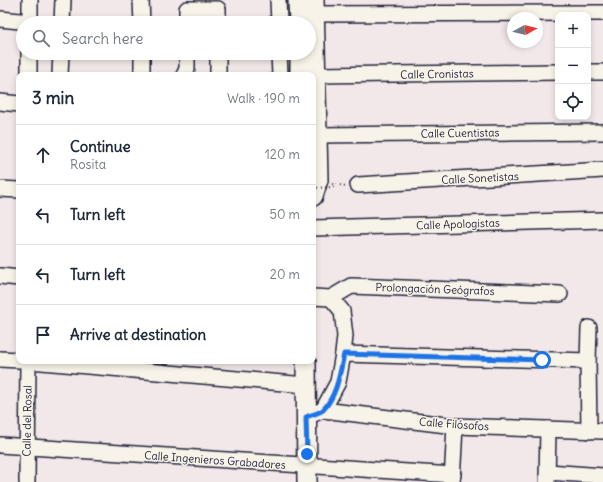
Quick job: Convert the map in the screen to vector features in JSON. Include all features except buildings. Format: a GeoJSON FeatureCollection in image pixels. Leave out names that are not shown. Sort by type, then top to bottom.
{"type":"FeatureCollection","features":[{"type":"Feature","properties":{"kind":"main road"},"geometry":{"type":"LineString","coordinates":[[298,0],[309,12]]}},
{"type":"Feature","properties":{"kind":"main road"},"geometry":{"type":"LineString","coordinates":[[303,60],[307,72]]}},
{"type":"Feature","properties":{"kind":"main road"},"geometry":{"type":"LineString","coordinates":[[308,60],[308,72]]}},
{"type":"Feature","properties":{"kind":"main road"},"geometry":{"type":"LineString","coordinates":[[316,122],[318,134],[316,170]]}},
{"type":"Feature","properties":{"kind":"main road"},"geometry":{"type":"LineString","coordinates":[[306,364],[306,385],[314,414],[307,474]]}},
{"type":"Feature","properties":{"kind":"street"},"geometry":{"type":"LineString","coordinates":[[30,0],[30,16]]}},
{"type":"Feature","properties":{"kind":"street"},"geometry":{"type":"LineString","coordinates":[[62,16],[63,0]]}},
{"type":"Feature","properties":{"kind":"street"},"geometry":{"type":"LineString","coordinates":[[141,0],[142,16]]}},
{"type":"Feature","properties":{"kind":"street"},"geometry":{"type":"LineString","coordinates":[[278,0],[279,16]]}},
{"type":"Feature","properties":{"kind":"street"},"geometry":{"type":"LineString","coordinates":[[187,16],[187,9],[218,9],[218,16]]}},
{"type":"Feature","properties":{"kind":"street"},"geometry":{"type":"LineString","coordinates":[[309,12],[603,13]]}},
{"type":"Feature","properties":{"kind":"street"},"geometry":{"type":"LineString","coordinates":[[0,19],[16,21]]}},
{"type":"Feature","properties":{"kind":"street"},"geometry":{"type":"LineString","coordinates":[[29,72],[30,60]]}},
{"type":"Feature","properties":{"kind":"street"},"geometry":{"type":"LineString","coordinates":[[60,60],[60,72]]}},
{"type":"Feature","properties":{"kind":"street"},"geometry":{"type":"LineString","coordinates":[[142,60],[142,72]]}},
{"type":"Feature","properties":{"kind":"street"},"geometry":{"type":"LineString","coordinates":[[186,72],[188,69],[188,60]]}},
{"type":"Feature","properties":{"kind":"street"},"geometry":{"type":"LineString","coordinates":[[218,60],[218,72]]}},
{"type":"Feature","properties":{"kind":"street"},"geometry":{"type":"LineString","coordinates":[[279,60],[280,72]]}},
{"type":"Feature","properties":{"kind":"street","name":"Calle Cronistas"},"geometry":{"type":"LineString","coordinates":[[316,75],[555,72]]}},
{"type":"Feature","properties":{"kind":"street"},"geometry":{"type":"LineString","coordinates":[[591,72],[603,72]]}},
{"type":"Feature","properties":{"kind":"street"},"geometry":{"type":"LineString","coordinates":[[0,102],[16,104]]}},
{"type":"Feature","properties":{"kind":"street","name":"Calle Cuentistas"},"geometry":{"type":"LineString","coordinates":[[318,134],[603,132]]}},
{"type":"Feature","properties":{"kind":"street","name":"Calle Sonetistas"},"geometry":{"type":"LineString","coordinates":[[358,185],[603,170]]}},
{"type":"Feature","properties":{"kind":"street"},"geometry":{"type":"LineString","coordinates":[[0,189],[16,190]]}},
{"type":"Feature","properties":{"kind":"street","name":"Calle Apologistas"},"geometry":{"type":"LineString","coordinates":[[316,228],[603,220]]}},
{"type":"Feature","properties":{"kind":"street"},"geometry":{"type":"LineString","coordinates":[[0,276],[16,278]]}},
{"type":"Feature","properties":{"kind":"street","name":"Prolongación Geógrafos"},"geometry":{"type":"LineString","coordinates":[[332,298],[351,286],[560,294]]}},
{"type":"Feature","properties":{"kind":"street"},"geometry":{"type":"LineString","coordinates":[[314,414],[334,392],[338,382],[344,354],[345,336],[342,311],[332,298],[316,297]]}},
{"type":"Feature","properties":{"kind":"street"},"geometry":{"type":"LineString","coordinates":[[589,328],[588,361],[596,431]]}},
{"type":"Feature","properties":{"kind":"street"},"geometry":{"type":"LineString","coordinates":[[344,354],[588,361]]}},
{"type":"Feature","properties":{"kind":"street"},"geometry":{"type":"LineString","coordinates":[[0,359],[16,360]]}},
{"type":"Feature","properties":{"kind":"street","name":"Calle del Rosal"},"geometry":{"type":"LineString","coordinates":[[27,482],[29,364]]}},
{"type":"Feature","properties":{"kind":"street"},"geometry":{"type":"LineString","coordinates":[[64,364],[306,385]]}},
{"type":"Feature","properties":{"kind":"street","name":"Calle Filósofos"},"geometry":{"type":"LineString","coordinates":[[314,414],[455,426],[596,431]]}},
{"type":"Feature","properties":{"kind":"street"},"geometry":{"type":"LineString","coordinates":[[453,479],[455,426]]}},
{"type":"Feature","properties":{"kind":"street"},"geometry":{"type":"LineString","coordinates":[[548,429],[548,477],[603,476]]}},
{"type":"Feature","properties":{"kind":"street","name":"Calle Ingenieros Grabadores"},"geometry":{"type":"LineString","coordinates":[[0,445],[307,474],[453,479]]}},
{"type":"Feature","properties":{"kind":"path"},"geometry":{"type":"LineString","coordinates":[[316,188],[358,185]]}},
{"type":"Feature","properties":{"kind":"path"},"geometry":{"type":"LineString","coordinates":[[316,188],[341,187]]}},
{"type":"Feature","properties":{"kind":"route"},"geometry":{"type":"LineString","coordinates":[[307,454],[306,417],[323,410],[334,392],[338,382],[344,354],[542,360]]}}]}
